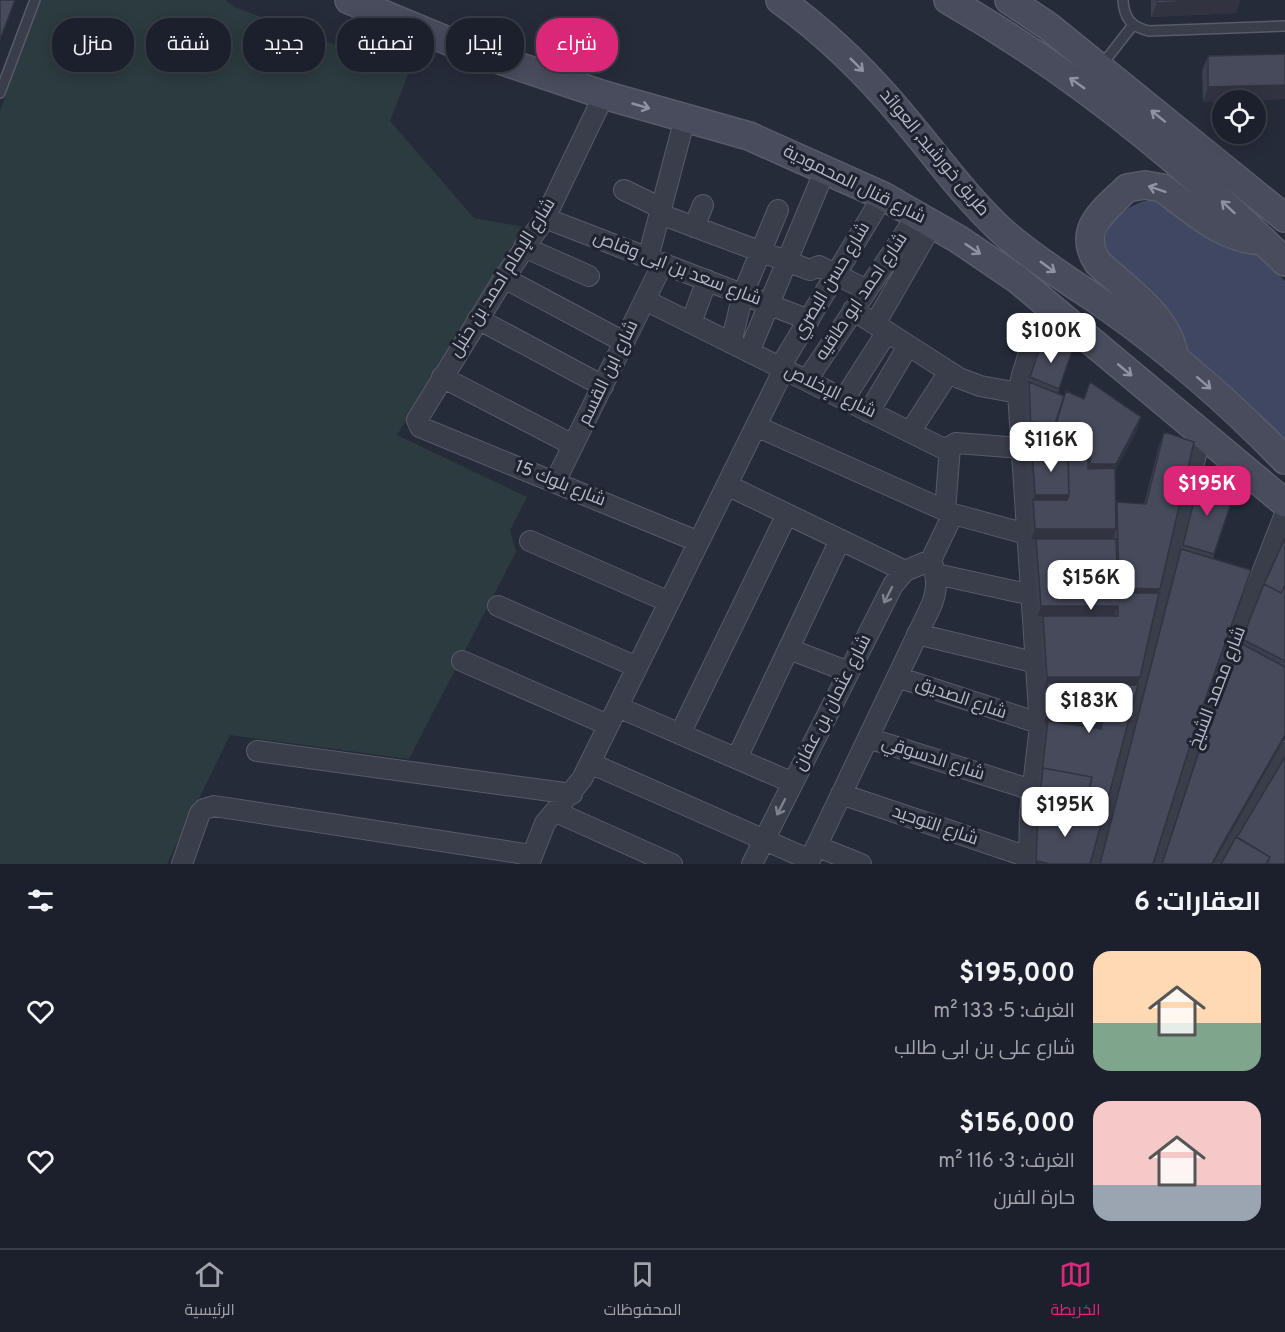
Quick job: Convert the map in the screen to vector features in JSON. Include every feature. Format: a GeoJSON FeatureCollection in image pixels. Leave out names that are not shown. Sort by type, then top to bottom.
{"type":"FeatureCollection","features":[{"type":"Feature","properties":{"kind":"main road","name":"شارع قنال المحمودية"},"geometry":{"type":"LineString","coordinates":[[349,0],[470,50],[604,95],[749,136],[884,196],[982,255],[1050,306],[1285,503]]}},
{"type":"Feature","properties":{"kind":"main road","name":"طريق خورشيد, العوائد"},"geometry":{"type":"LineString","coordinates":[[780,0],[824,34],[881,90],[952,180],[1004,232],[1033,256],[1175,358],[1228,404],[1285,460]]}},
{"type":"Feature","properties":{"kind":"main road"},"geometry":{"type":"LineString","coordinates":[[802,0],[824,34]]}},
{"type":"Feature","properties":{"kind":"main road"},"geometry":{"type":"LineString","coordinates":[[948,0],[1008,37],[1094,96],[1176,160],[1285,262]]}},
{"type":"Feature","properties":{"kind":"main road"},"geometry":{"type":"LineString","coordinates":[[1009,0],[1048,26],[1285,218]]}},
{"type":"Feature","properties":{"kind":"main road"},"geometry":{"type":"LineString","coordinates":[[1175,358],[1170,336],[1158,318],[1098,263],[1091,253],[1090,232],[1095,221],[1127,188],[1154,186],[1162,188],[1222,231],[1242,239],[1264,241]]}},
{"type":"Feature","properties":{"kind":"street","name":"شارع الإمام احمد بن حنبل"},"geometry":{"type":"LineString","coordinates":[[420,427],[418,417],[504,278],[545,218],[604,95]]}},
{"type":"Feature","properties":{"kind":"street","name":"شارع ابن القسم"},"geometry":{"type":"LineString","coordinates":[[555,482],[645,300],[656,260],[660,211],[686,118]]}},
{"type":"Feature","properties":{"kind":"street"},"geometry":{"type":"LineString","coordinates":[[749,352],[825,170]]}},
{"type":"Feature","properties":{"kind":"street"},"geometry":{"type":"LineString","coordinates":[[624,190],[694,227],[810,270],[819,266],[867,290]]}},
{"type":"Feature","properties":{"kind":"street","name":"شارع حسن البصري"},"geometry":{"type":"LineString","coordinates":[[531,860],[541,830],[572,794],[590,763],[756,426],[782,368],[884,196]]}},
{"type":"Feature","properties":{"kind":"street"},"geometry":{"type":"LineString","coordinates":[[694,227],[703,205]]}},
{"type":"Feature","properties":{"kind":"street"},"geometry":{"type":"LineString","coordinates":[[731,343],[743,294],[778,210]]}},
{"type":"Feature","properties":{"kind":"street","name":"شارع سعد بن ابى وقاص"},"geometry":{"type":"LineString","coordinates":[[545,218],[769,304],[806,325],[829,347]]}},
{"type":"Feature","properties":{"kind":"street"},"geometry":{"type":"LineString","coordinates":[[844,399],[881,328],[925,219]]}},
{"type":"Feature","properties":{"kind":"street","name":"شارع احمد ابو طاقيه"},"geometry":{"type":"LineString","coordinates":[[807,380],[867,290],[925,219]]}},
{"type":"Feature","properties":{"kind":"street"},"geometry":{"type":"LineString","coordinates":[[524,248],[589,276]]}},
{"type":"Feature","properties":{"kind":"street"},"geometry":{"type":"LineString","coordinates":[[504,278],[624,342]]}},
{"type":"Feature","properties":{"kind":"street"},"geometry":{"type":"LineString","coordinates":[[691,323],[707,280]]}},
{"type":"Feature","properties":{"kind":"street","name":"شارع الإخلاص"},"geometry":{"type":"LineString","coordinates":[[645,300],[942,448],[956,443],[1046,458]]}},
{"type":"Feature","properties":{"kind":"street"},"geometry":{"type":"LineString","coordinates":[[1028,861],[1030,812],[1040,726],[1018,393],[1024,363],[1035,333],[1050,306]]}},
{"type":"Feature","properties":{"kind":"street"},"geometry":{"type":"LineString","coordinates":[[854,310],[969,383],[1018,393]]}},
{"type":"Feature","properties":{"kind":"street"},"geometry":{"type":"LineString","coordinates":[[478,319],[603,386]]}},
{"type":"Feature","properties":{"kind":"street"},"geometry":{"type":"LineString","coordinates":[[869,412],[909,346]]}},
{"type":"Feature","properties":{"kind":"street"},"geometry":{"type":"LineString","coordinates":[[910,432],[949,372]]}},
{"type":"Feature","properties":{"kind":"street"},"geometry":{"type":"LineString","coordinates":[[442,377],[573,445]]}},
{"type":"Feature","properties":{"kind":"street"},"geometry":{"type":"LineString","coordinates":[[756,426],[949,512],[1027,539],[1049,544]]}},
{"type":"Feature","properties":{"kind":"street","name":"شارع بلوك 15"},"geometry":{"type":"LineString","coordinates":[[420,427],[699,542]]}},
{"type":"Feature","properties":{"kind":"street"},"geometry":{"type":"LineString","coordinates":[[1093,864],[1139,691],[1201,434]]}},
{"type":"Feature","properties":{"kind":"street"},"geometry":{"type":"LineString","coordinates":[[811,857],[937,590],[934,567],[949,512],[950,447]]}},
{"type":"Feature","properties":{"kind":"street"},"geometry":{"type":"LineString","coordinates":[[727,485],[905,571],[934,567],[1032,595]]}},
{"type":"Feature","properties":{"kind":"street"},"geometry":{"type":"LineString","coordinates":[[680,734],[787,514]]}},
{"type":"Feature","properties":{"kind":"street","name":"شارع محمد الشيخ"},"geometry":{"type":"LineString","coordinates":[[1158,864],[1200,732],[1285,514]]}},
{"type":"Feature","properties":{"kind":"street"},"geometry":{"type":"LineString","coordinates":[[737,758],[840,540]]}},
{"type":"Feature","properties":{"kind":"street"},"geometry":{"type":"LineString","coordinates":[[530,541],[669,602]]}},
{"type":"Feature","properties":{"kind":"street","name":"شارع عثمان بن عفان"},"geometry":{"type":"LineString","coordinates":[[752,864],[893,585],[905,571]]}},
{"type":"Feature","properties":{"kind":"street"},"geometry":{"type":"LineString","coordinates":[[498,606],[637,667]]}},
{"type":"Feature","properties":{"kind":"street"},"geometry":{"type":"LineString","coordinates":[[1034,621],[1054,621]]}},
{"type":"Feature","properties":{"kind":"street"},"geometry":{"type":"LineString","coordinates":[[917,634],[1037,663]]}},
{"type":"Feature","properties":{"kind":"street"},"geometry":{"type":"LineString","coordinates":[[789,649],[849,672]]}},
{"type":"Feature","properties":{"kind":"street"},"geometry":{"type":"LineString","coordinates":[[462,661],[608,725]]}},
{"type":"Feature","properties":{"kind":"street","name":"شارع الصديق"},"geometry":{"type":"LineString","coordinates":[[897,677],[1040,726],[1073,731]]}},
{"type":"Feature","properties":{"kind":"street"},"geometry":{"type":"LineString","coordinates":[[1039,690],[1061,690]]}},
{"type":"Feature","properties":{"kind":"street"},"geometry":{"type":"LineString","coordinates":[[1117,691],[1139,691]]}},
{"type":"Feature","properties":{"kind":"street"},"geometry":{"type":"LineString","coordinates":[[618,707],[793,783]]}},
{"type":"Feature","properties":{"kind":"street","name":"شارع الدسوقي"},"geometry":{"type":"LineString","coordinates":[[868,738],[1032,790]]}},
{"type":"Feature","properties":{"kind":"street"},"geometry":{"type":"LineString","coordinates":[[257,751],[572,794]]}},
{"type":"Feature","properties":{"kind":"street"},"geometry":{"type":"LineString","coordinates":[[1219,864],[1285,752]]}},
{"type":"Feature","properties":{"kind":"street"},"geometry":{"type":"LineString","coordinates":[[590,763],[764,840],[811,857],[861,864]]}},
{"type":"Feature","properties":{"kind":"street","name":"شارع التوحيد"},"geometry":{"type":"LineString","coordinates":[[841,794],[1028,861]]}},
{"type":"Feature","properties":{"kind":"street"},"geometry":{"type":"LineString","coordinates":[[182,864],[200,813],[214,806],[531,860]]}},
{"type":"Feature","properties":{"kind":"street"},"geometry":{"type":"LineString","coordinates":[[556,812],[672,864]]}},
{"type":"Feature","properties":{"kind":"street"},"geometry":{"type":"LineString","coordinates":[[1030,812],[1051,816]]}},
{"type":"Feature","properties":{"kind":"street"},"geometry":{"type":"LineString","coordinates":[[1082,823],[1103,828]]}},
{"type":"Feature","properties":{"kind":"lane"},"geometry":{"type":"LineString","coordinates":[[0,93],[35,0]]}},
{"type":"Feature","properties":{"kind":"lane"},"geometry":{"type":"LineString","coordinates":[[1123,0],[1125,13],[1133,25],[1149,31],[1285,26]]}},
{"type":"Feature","properties":{"kind":"lane"},"geometry":{"type":"LineString","coordinates":[[1099,69],[1133,25]]}},
{"type":"Feature","properties":{"kind":"shaded area"},"geometry":{"type":"Polygon","coordinates":[[[41,0],[225,0],[237,8],[264,18],[243,18],[243,72],[325,72],[325,41],[337,45],[337,72],[409,72],[390,121],[474,218],[524,227],[397,435],[527,497],[510,530],[516,552],[409,759],[230,735],[167,864],[0,864],[0,111],[41,0]]]}},
{"type":"Feature","properties":{"kind":"water"},"geometry":{"type":"Polygon","coordinates":[[[1155,199],[1233,249],[1257,253],[1285,281],[1285,442],[1188,353],[1174,318],[1103,251],[1107,231],[1119,216],[1135,204],[1155,199]]]}},
{"type":"Feature","properties":{"kind":"building"},"geometry":{"type":"Polygon","coordinates":[[[0,0],[15,0],[0,40],[0,0]]]}},
{"type":"Feature","properties":{"kind":"building"},"geometry":{"type":"Polygon","coordinates":[[[1157,0],[1206,0],[1157,3],[1157,0]]]}},
{"type":"Feature","properties":{"kind":"building"},"geometry":{"type":"Polygon","coordinates":[[[1285,54],[1285,85],[1208,87],[1208,56],[1285,54]]]}},
{"type":"Feature","properties":{"kind":"building"},"geometry":{"type":"Polygon","coordinates":[[[1043,338],[1072,351],[1059,389],[1030,377],[1043,338]]]}},
{"type":"Feature","properties":{"kind":"building"},"geometry":{"type":"Polygon","coordinates":[[[1029,382],[1064,396],[1055,424],[1033,422],[1031,427],[1029,382]]]}},
{"type":"Feature","properties":{"kind":"building"},"geometry":{"type":"Polygon","coordinates":[[[1090,382],[1141,417],[1116,464],[1090,464],[1090,451],[1068,451],[1072,439],[1033,439],[1033,422],[1056,424],[1066,391],[1084,399],[1090,382]]]}},
{"type":"Feature","properties":{"kind":"building"},"geometry":{"type":"Polygon","coordinates":[[[1164,432],[1194,442],[1160,589],[1119,588],[1117,502],[1146,504],[1164,432]]]}},
{"type":"Feature","properties":{"kind":"building"},"geometry":{"type":"Polygon","coordinates":[[[1032,451],[1068,451],[1069,495],[1035,495],[1032,451]]]}},
{"type":"Feature","properties":{"kind":"building"},"geometry":{"type":"Polygon","coordinates":[[[1068,455],[1088,456],[1088,469],[1115,468],[1116,529],[1035,529],[1033,500],[1067,500],[1069,495],[1068,455]]]}},
{"type":"Feature","properties":{"kind":"building"},"geometry":{"type":"Polygon","coordinates":[[[1200,476],[1233,497],[1214,554],[1183,545],[1200,476]]]}},
{"type":"Feature","properties":{"kind":"building"},"geometry":{"type":"Polygon","coordinates":[[[1285,538],[1285,585],[1281,593],[1264,584],[1285,538]]]}},
{"type":"Feature","properties":{"kind":"building"},"geometry":{"type":"Polygon","coordinates":[[[1036,539],[1116,539],[1118,593],[1159,593],[1140,677],[1047,677],[1043,616],[1118,616],[1118,606],[1041,606],[1036,539]]]}},
{"type":"Feature","properties":{"kind":"building"},"geometry":{"type":"Polygon","coordinates":[[[1181,549],[1251,570],[1198,720],[1153,864],[1100,864],[1181,549]]]}},
{"type":"Feature","properties":{"kind":"building"},"geometry":{"type":"Polygon","coordinates":[[[1264,584],[1281,593],[1285,585],[1285,661],[1242,639],[1264,584]]]}},
{"type":"Feature","properties":{"kind":"building"},"geometry":{"type":"Polygon","coordinates":[[[1240,643],[1285,667],[1285,735],[1212,864],[1162,864],[1201,745],[1240,643]]]}},
{"type":"Feature","properties":{"kind":"building"},"geometry":{"type":"Polygon","coordinates":[[[1047,683],[1138,685],[1104,814],[1084,810],[1092,777],[1043,768],[1042,772],[1048,721],[1101,729],[1103,720],[1047,713],[1047,683]]]}},
{"type":"Feature","properties":{"kind":"building"},"geometry":{"type":"Polygon","coordinates":[[[1285,757],[1285,864],[1267,864],[1270,857],[1237,837],[1285,757]]]}},
{"type":"Feature","properties":{"kind":"building"},"geometry":{"type":"Polygon","coordinates":[[[1043,768],[1092,777],[1086,805],[1040,795],[1043,768]]]}},
{"type":"Feature","properties":{"kind":"building"},"geometry":{"type":"Polygon","coordinates":[[[1038,806],[1102,821],[1090,864],[1049,864],[1038,861],[1036,864],[1038,806]]]}},
{"type":"Feature","properties":{"kind":"building"},"geometry":{"type":"Polygon","coordinates":[[[1236,837],[1270,857],[1266,864],[1221,864],[1236,837]]]}}]}
